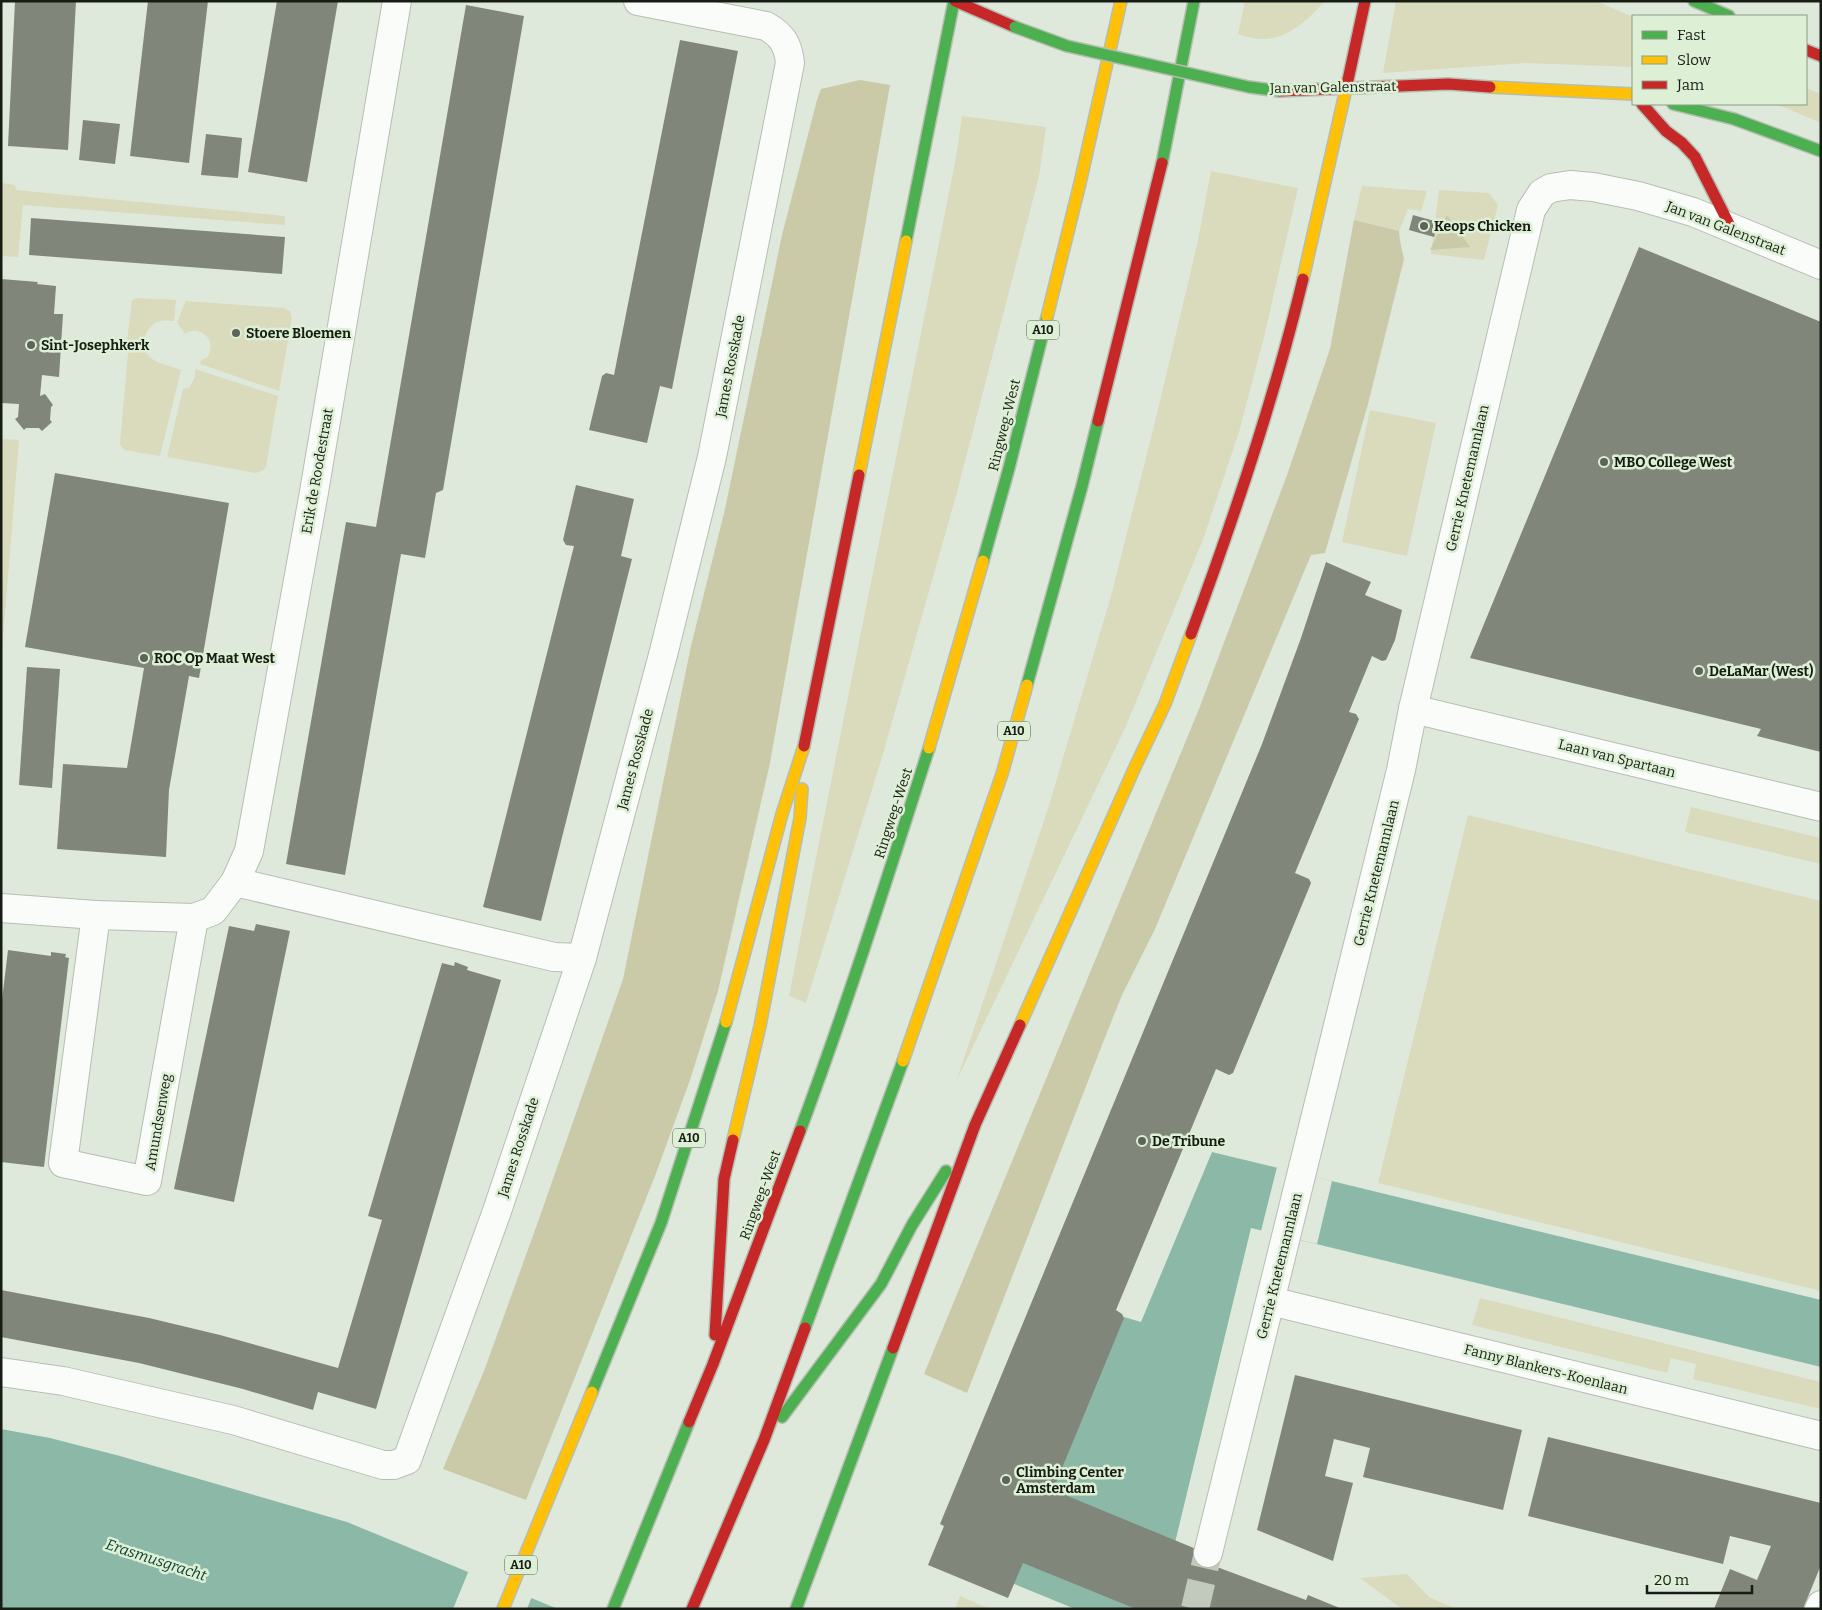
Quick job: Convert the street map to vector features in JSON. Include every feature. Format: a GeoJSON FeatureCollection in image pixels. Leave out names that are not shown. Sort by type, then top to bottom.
{"type":"FeatureCollection","features":[{"type":"Feature","properties":{"kind":"main road","name":"Jan van Galenstraat"},"geometry":{"type":"LineString","coordinates":[[954,1],[1015,27],[1067,46],[1249,87],[1279,91],[1448,84],[1512,89],[1632,94]]}},
{"type":"Feature","properties":{"kind":"main road","name":"A10"},"geometry":{"type":"LineString","coordinates":[[503,1609],[661,1223],[728,1017],[782,814],[805,743],[954,1]]}},
{"type":"Feature","properties":{"kind":"main road","name":"Ringweg-West"},"geometry":{"type":"LineString","coordinates":[[613,1609],[714,1364],[821,1075],[880,902],[932,739],[1009,468],[1080,183],[1121,1]]}},
{"type":"Feature","properties":{"kind":"main road","name":"A10"},"geometry":{"type":"LineString","coordinates":[[692,1609],[764,1440],[904,1059],[1002,774],[1082,486],[1156,191],[1194,1]]}},
{"type":"Feature","properties":{"kind":"main road"},"geometry":{"type":"LineString","coordinates":[[1347,87],[1365,1]]}},
{"type":"Feature","properties":{"kind":"main road"},"geometry":{"type":"LineString","coordinates":[[1694,1],[1727,15]]}},
{"type":"Feature","properties":{"kind":"main road"},"geometry":{"type":"LineString","coordinates":[[1807,50],[1821,56]]}},
{"type":"Feature","properties":{"kind":"main road","name":"A10"},"geometry":{"type":"LineString","coordinates":[[796,1609],[975,1125],[1165,704],[1196,620],[1256,450],[1287,341],[1347,87]]}},
{"type":"Feature","properties":{"kind":"main road"},"geometry":{"type":"LineString","coordinates":[[1643,105],[1666,131],[1682,143],[1695,157],[1731,228]]}},
{"type":"Feature","properties":{"kind":"main road"},"geometry":{"type":"LineString","coordinates":[[1677,105],[1734,119],[1821,151]]}},
{"type":"Feature","properties":{"kind":"main road","name":"A10"},"geometry":{"type":"LineString","coordinates":[[714,1364],[724,1179],[760,1026],[798,828],[805,743]]}},
{"type":"Feature","properties":{"kind":"main road","name":"A10"},"geometry":{"type":"LineString","coordinates":[[764,1440],[881,1284],[912,1224],[975,1125]]}},
{"type":"Feature","properties":{"kind":"street","name":"Erik de Roodestraat"},"geometry":{"type":"LineString","coordinates":[[194,918],[213,911],[235,882],[249,851],[314,492],[396,1]]}},
{"type":"Feature","properties":{"kind":"street","name":"James Rosskade"},"geometry":{"type":"LineString","coordinates":[[1,1372],[64,1381],[233,1420],[383,1465],[394,1465],[407,1460],[497,1211],[582,958],[662,661],[712,457],[790,63],[789,50],[784,41],[766,26],[638,1]]}},
{"type":"Feature","properties":{"kind":"street","name":"Jan van Galenstraat"},"geometry":{"type":"LineString","coordinates":[[1542,193],[1559,186],[1593,187],[1638,196],[1693,212],[1821,265]]}},
{"type":"Feature","properties":{"kind":"street","name":"Gerrie Knetemannlaan"},"geometry":{"type":"LineString","coordinates":[[1208,1553],[1399,780],[1413,709],[1526,226],[1531,210],[1542,193]]}},
{"type":"Feature","properties":{"kind":"street","name":"Laan van Spartaan"},"geometry":{"type":"LineString","coordinates":[[1413,709],[1821,807]]}},
{"type":"Feature","properties":{"kind":"street"},"geometry":{"type":"LineString","coordinates":[[235,882],[554,957],[582,958]]}},
{"type":"Feature","properties":{"kind":"street"},"geometry":{"type":"LineString","coordinates":[[1,908],[96,915],[194,918]]}},
{"type":"Feature","properties":{"kind":"street","name":"Amundsenweg"},"geometry":{"type":"LineString","coordinates":[[96,915],[63,1163],[147,1181],[194,918]]}},
{"type":"Feature","properties":{"kind":"street","name":"Fanny Blankers-Koenlaan"},"geometry":{"type":"LineString","coordinates":[[1271,1302],[1821,1436]]}},
{"type":"Feature","properties":{"kind":"street"},"geometry":{"type":"LineString","coordinates":[[1819,1609],[1821,1605]]}},
{"type":"Feature","properties":{"kind":"shaded area"},"geometry":{"type":"Polygon","coordinates":[[[1245,1],[1325,1],[1297,27],[1280,36],[1261,39],[1238,34],[1245,1]]]}},
{"type":"Feature","properties":{"kind":"shaded area"},"geometry":{"type":"Polygon","coordinates":[[[1396,1],[1596,1],[1632,17],[1632,67],[1526,63],[1383,73],[1396,1]]]}},
{"type":"Feature","properties":{"kind":"shaded area"},"geometry":{"type":"Polygon","coordinates":[[[860,80],[890,85],[770,763],[718,991],[690,1080],[655,1176],[526,1500],[443,1469],[484,1371],[623,979],[691,646],[725,509],[782,235],[817,100],[821,89],[860,80]]]}},
{"type":"Feature","properties":{"kind":"shaded area"},"geometry":{"type":"Polygon","coordinates":[[[1807,88],[1821,94],[1821,123],[1776,105],[1807,105],[1807,88]]]}},
{"type":"Feature","properties":{"kind":"shaded area"},"geometry":{"type":"Polygon","coordinates":[[[962,116],[1046,127],[1039,176],[956,496],[883,754],[806,1003],[789,996],[956,157],[962,116]]]}},
{"type":"Feature","properties":{"kind":"shaded area"},"geometry":{"type":"Polygon","coordinates":[[[1211,171],[1298,188],[1265,333],[1239,432],[1204,537],[1126,726],[956,1082],[1047,812],[1111,596],[1197,245],[1211,171]]]}},
{"type":"Feature","properties":{"kind":"shaded area"},"geometry":{"type":"Polygon","coordinates":[[[1,183],[15,185],[16,190],[285,216],[285,225],[23,205],[18,257],[1,256],[1,183]]]}},
{"type":"Feature","properties":{"kind":"shaded area"},"geometry":{"type":"Polygon","coordinates":[[[1362,186],[1427,191],[1421,211],[1408,209],[1399,231],[1354,220],[1362,186]]]}},
{"type":"Feature","properties":{"kind":"shaded area"},"geometry":{"type":"Polygon","coordinates":[[[1439,190],[1489,193],[1498,205],[1484,260],[1431,254],[1439,190]]]}},
{"type":"Feature","properties":{"kind":"shaded area"},"geometry":{"type":"Polygon","coordinates":[[[1447,215],[1470,247],[1430,250],[1447,215]]]}},
{"type":"Feature","properties":{"kind":"shaded area"},"geometry":{"type":"Polygon","coordinates":[[[1354,220],[1399,231],[1404,259],[1368,404],[1325,553],[1311,555],[1155,929],[1122,995],[967,1393],[924,1374],[1199,709],[1287,475],[1330,349],[1354,220]]]}},
{"type":"Feature","properties":{"kind":"shaded area"},"geometry":{"type":"Polygon","coordinates":[[[137,298],[176,300],[174,321],[161,321],[152,325],[146,333],[142,345],[126,349],[132,300],[137,298]]]}},
{"type":"Feature","properties":{"kind":"shaded area"},"geometry":{"type":"Polygon","coordinates":[[[186,301],[284,308],[290,311],[292,318],[279,391],[200,364],[201,360],[207,358],[211,345],[207,336],[199,331],[185,334],[177,322],[186,301]]]}},
{"type":"Feature","properties":{"kind":"shaded area"},"geometry":{"type":"Polygon","coordinates":[[[145,351],[157,362],[181,370],[160,456],[124,450],[120,444],[128,353],[145,351]]]}},
{"type":"Feature","properties":{"kind":"shaded area"},"geometry":{"type":"Polygon","coordinates":[[[195,369],[278,396],[266,467],[263,470],[256,473],[167,457],[183,389],[189,388],[195,377],[195,369]]]}},
{"type":"Feature","properties":{"kind":"shaded area"},"geometry":{"type":"Polygon","coordinates":[[[1370,410],[1436,423],[1407,556],[1342,542],[1370,410]]]}},
{"type":"Feature","properties":{"kind":"shaded area"},"geometry":{"type":"Polygon","coordinates":[[[1,439],[19,440],[1,664],[1,439]]]}},
{"type":"Feature","properties":{"kind":"shaded area"},"geometry":{"type":"Polygon","coordinates":[[[1691,807],[1821,838],[1821,864],[1685,832],[1691,807]]]}},
{"type":"Feature","properties":{"kind":"shaded area"},"geometry":{"type":"Polygon","coordinates":[[[1468,815],[1821,901],[1821,1291],[1378,1183],[1468,815]]]}},
{"type":"Feature","properties":{"kind":"shaded area"},"geometry":{"type":"Polygon","coordinates":[[[1480,1298],[1821,1382],[1821,1409],[1693,1379],[1696,1364],[1671,1358],[1667,1373],[1472,1325],[1480,1298]]]}},
{"type":"Feature","properties":{"kind":"shaded area"},"geometry":{"type":"Polygon","coordinates":[[[1407,1574],[1429,1597],[1456,1609],[1402,1609],[1360,1578],[1407,1574]]]}},
{"type":"Feature","properties":{"kind":"shaded area"},"geometry":{"type":"Polygon","coordinates":[[[960,1596],[990,1609],[955,1609],[960,1596]]]}},
{"type":"Feature","properties":{"kind":"water"},"geometry":{"type":"Polygon","coordinates":[[[1212,1152],[1821,1300],[1821,1367],[1251,1228],[1159,1609],[1075,1609],[1007,1581],[1124,1317],[1141,1322],[1212,1152]]]}},
{"type":"Feature","properties":{"kind":"water","name":"Erasmusgracht"},"geometry":{"type":"Polygon","coordinates":[[[1,1429],[50,1438],[120,1456],[347,1522],[558,1609],[1,1609],[1,1429]]]}},
{"type":"Feature","properties":{"kind":"pier"},"geometry":{"type":"Polygon","coordinates":[[[1277,1167],[1332,1181],[1317,1244],[1261,1231],[1277,1167]]]}},
{"type":"Feature","properties":{"kind":"pier"},"geometry":{"type":"Polygon","coordinates":[[[469,1570],[532,1596],[527,1609],[453,1609],[469,1570]]]}},
{"type":"Feature","properties":{"kind":"building"},"geometry":{"type":"Polygon","coordinates":[[[15,1],[76,1],[68,150],[8,146],[15,1]]]}},
{"type":"Feature","properties":{"kind":"building"},"geometry":{"type":"Polygon","coordinates":[[[148,1],[208,1],[189,163],[130,156],[148,1]]]}},
{"type":"Feature","properties":{"kind":"building"},"geometry":{"type":"Polygon","coordinates":[[[277,1],[338,1],[307,182],[248,172],[277,1]]]}},
{"type":"Feature","properties":{"kind":"building"},"geometry":{"type":"Polygon","coordinates":[[[466,5],[524,16],[443,490],[436,493],[425,558],[401,554],[345,875],[286,864],[346,522],[376,527],[466,5]]]}},
{"type":"Feature","properties":{"kind":"building"},"geometry":{"type":"Polygon","coordinates":[[[680,40],[738,51],[672,389],[660,386],[647,443],[589,430],[602,376],[606,373],[614,375],[680,40]]]}},
{"type":"Feature","properties":{"kind":"building"},"geometry":{"type":"Polygon","coordinates":[[[83,120],[120,124],[115,164],[79,160],[83,120]]]}},
{"type":"Feature","properties":{"kind":"building"},"geometry":{"type":"Polygon","coordinates":[[[206,134],[242,138],[238,178],[201,175],[206,134]]]}},
{"type":"Feature","properties":{"kind":"building","name":"Keops Chicken"},"geometry":{"type":"Polygon","coordinates":[[[1413,215],[1438,222],[1434,237],[1409,230],[1413,215]]]}},
{"type":"Feature","properties":{"kind":"building"},"geometry":{"type":"Polygon","coordinates":[[[31,218],[285,237],[282,274],[29,255],[31,218]]]}},
{"type":"Feature","properties":{"kind":"building"},"geometry":{"type":"Polygon","coordinates":[[[1639,247],[1821,322],[1821,752],[1757,736],[1761,729],[1470,658],[1639,247]]]}},
{"type":"Feature","properties":{"kind":"building","name":"Sint-Josephkerk"},"geometry":{"type":"Polygon","coordinates":[[[1,279],[38,282],[37,284],[56,286],[54,314],[63,314],[59,377],[42,375],[40,396],[45,394],[53,405],[51,407],[50,420],[52,422],[42,431],[39,428],[26,428],[24,430],[15,419],[18,417],[19,404],[1,403],[1,279]]]}},
{"type":"Feature","properties":{"kind":"building","name":"ROC Op Maat West"},"geometry":{"type":"Polygon","coordinates":[[[55,473],[229,503],[199,678],[189,676],[169,790],[166,857],[57,849],[63,764],[127,768],[144,668],[25,647],[55,473]]]}},
{"type":"Feature","properties":{"kind":"building"},"geometry":{"type":"Polygon","coordinates":[[[576,485],[634,499],[621,556],[632,559],[541,921],[483,907],[574,546],[566,545],[563,540],[576,485]]]}},
{"type":"Feature","properties":{"kind":"building","name":"De Tribune"},"geometry":{"type":"Polygon","coordinates":[[[1326,562],[1371,582],[1365,595],[1402,610],[1395,640],[1386,660],[1382,661],[1372,656],[1349,712],[1356,714],[1359,719],[1295,873],[1309,879],[1311,883],[1233,1073],[1229,1075],[1216,1069],[1116,1310],[1124,1318],[1053,1490],[1218,1558],[1217,1567],[1306,1600],[1308,1595],[1342,1609],[1136,1609],[1023,1563],[1008,1598],[928,1565],[944,1526],[940,1524],[1262,744],[1301,638],[1326,562]]]}},
{"type":"Feature","properties":{"kind":"building"},"geometry":{"type":"Polygon","coordinates":[[[27,667],[60,669],[52,788],[19,785],[27,667]]]}},
{"type":"Feature","properties":{"kind":"building"},"geometry":{"type":"Polygon","coordinates":[[[256,924],[290,931],[234,1202],[174,1189],[229,926],[254,931],[256,924]]]}},
{"type":"Feature","properties":{"kind":"building"},"geometry":{"type":"Polygon","coordinates":[[[8,950],[51,956],[51,952],[66,954],[65,957],[69,958],[44,1167],[1,1162],[1,1008],[8,950]]]}},
{"type":"Feature","properties":{"kind":"building"},"geometry":{"type":"Polygon","coordinates":[[[455,962],[468,967],[467,970],[501,980],[376,1409],[318,1392],[313,1410],[243,1389],[139,1363],[1,1337],[1,1290],[149,1318],[220,1335],[338,1368],[382,1220],[368,1216],[442,963],[454,966],[455,962]]]}},
{"type":"Feature","properties":{"kind":"building"},"geometry":{"type":"Polygon","coordinates":[[[1295,1375],[1522,1430],[1503,1510],[1363,1477],[1370,1448],[1334,1439],[1325,1476],[1353,1483],[1333,1561],[1257,1530],[1295,1375]]]}},
{"type":"Feature","properties":{"kind":"building"},"geometry":{"type":"Polygon","coordinates":[[[1548,1437],[1821,1503],[1821,1565],[1803,1609],[1714,1609],[1730,1569],[1757,1580],[1771,1546],[1730,1536],[1723,1564],[1528,1516],[1548,1437]]]}},
{"type":"Feature","properties":{"kind":"tunnel"},"geometry":{"type":"LineString","coordinates":[[1195,1609],[1208,1553]]}},
{"type":"Feature","properties":{"kind":"traffic: fast"},"geometry":{"type":"LineString","coordinates":[[906,241],[954,1]]}},
{"type":"Feature","properties":{"kind":"traffic: fast"},"geometry":{"type":"LineString","coordinates":[[1162,163],[1194,1]]}},
{"type":"Feature","properties":{"kind":"traffic: fast"},"geometry":{"type":"LineString","coordinates":[[1694,1],[1727,15]]}},
{"type":"Feature","properties":{"kind":"traffic: fast"},"geometry":{"type":"LineString","coordinates":[[1015,27],[1067,46],[1249,87],[1279,91]]}},
{"type":"Feature","properties":{"kind":"traffic: fast"},"geometry":{"type":"LineString","coordinates":[[1677,105],[1734,119],[1821,151]]}},
{"type":"Feature","properties":{"kind":"traffic: fast"},"geometry":{"type":"LineString","coordinates":[[983,561],[1009,468],[1047,317]]}},
{"type":"Feature","properties":{"kind":"traffic: fast"},"geometry":{"type":"LineString","coordinates":[[1027,685],[1098,421]]}},
{"type":"Feature","properties":{"kind":"traffic: fast"},"geometry":{"type":"LineString","coordinates":[[800,1131],[851,988],[929,748]]}},
{"type":"Feature","properties":{"kind":"traffic: fast"},"geometry":{"type":"LineString","coordinates":[[592,1392],[661,1223],[726,1022]]}},
{"type":"Feature","properties":{"kind":"traffic: fast"},"geometry":{"type":"LineString","coordinates":[[805,1328],[903,1061]]}},
{"type":"Feature","properties":{"kind":"traffic: fast"},"geometry":{"type":"LineString","coordinates":[[782,1417],[881,1284],[912,1225],[946,1171]]}},
{"type":"Feature","properties":{"kind":"traffic: fast"},"geometry":{"type":"LineString","coordinates":[[796,1609],[893,1348]]}},
{"type":"Feature","properties":{"kind":"traffic: fast"},"geometry":{"type":"LineString","coordinates":[[613,1609],[689,1422]]}},
{"type":"Feature","properties":{"kind":"traffic: slow"},"geometry":{"type":"LineString","coordinates":[[1047,317],[1080,183],[1121,1]]}},
{"type":"Feature","properties":{"kind":"traffic: slow"},"geometry":{"type":"LineString","coordinates":[[1303,279],[1348,80]]}},
{"type":"Feature","properties":{"kind":"traffic: slow"},"geometry":{"type":"LineString","coordinates":[[1490,87],[1632,94]]}},
{"type":"Feature","properties":{"kind":"traffic: slow"},"geometry":{"type":"LineString","coordinates":[[859,475],[906,241]]}},
{"type":"Feature","properties":{"kind":"traffic: slow"},"geometry":{"type":"LineString","coordinates":[[929,748],[983,561]]}},
{"type":"Feature","properties":{"kind":"traffic: slow"},"geometry":{"type":"LineString","coordinates":[[1020,1025],[1165,704],[1191,634]]}},
{"type":"Feature","properties":{"kind":"traffic: slow"},"geometry":{"type":"LineString","coordinates":[[903,1061],[1002,774],[1027,685]]}},
{"type":"Feature","properties":{"kind":"traffic: slow"},"geometry":{"type":"LineString","coordinates":[[726,1022],[782,814],[804,746]]}},
{"type":"Feature","properties":{"kind":"traffic: slow"},"geometry":{"type":"LineString","coordinates":[[733,1140],[760,1026],[800,818],[802,789]]}},
{"type":"Feature","properties":{"kind":"traffic: slow"},"geometry":{"type":"LineString","coordinates":[[503,1609],[592,1392]]}},
{"type":"Feature","properties":{"kind":"traffic: jam"},"geometry":{"type":"LineString","coordinates":[[955,1],[1015,27]]}},
{"type":"Feature","properties":{"kind":"traffic: jam"},"geometry":{"type":"LineString","coordinates":[[1348,80],[1365,1]]}},
{"type":"Feature","properties":{"kind":"traffic: jam"},"geometry":{"type":"LineString","coordinates":[[1807,50],[1821,56]]}},
{"type":"Feature","properties":{"kind":"traffic: jam"},"geometry":{"type":"LineString","coordinates":[[1279,91],[1448,84],[1490,87]]}},
{"type":"Feature","properties":{"kind":"traffic: jam"},"geometry":{"type":"LineString","coordinates":[[1643,105],[1666,131],[1682,143],[1695,157],[1731,228]]}},
{"type":"Feature","properties":{"kind":"traffic: jam"},"geometry":{"type":"LineString","coordinates":[[1098,421],[1162,163]]}},
{"type":"Feature","properties":{"kind":"traffic: jam"},"geometry":{"type":"LineString","coordinates":[[1191,634],[1223,547],[1266,414],[1303,279]]}},
{"type":"Feature","properties":{"kind":"traffic: jam"},"geometry":{"type":"LineString","coordinates":[[804,746],[859,475]]}},
{"type":"Feature","properties":{"kind":"traffic: jam"},"geometry":{"type":"LineString","coordinates":[[893,1348],[975,1125],[1020,1025]]}},
{"type":"Feature","properties":{"kind":"traffic: jam"},"geometry":{"type":"LineString","coordinates":[[689,1422],[713,1364],[800,1131]]}},
{"type":"Feature","properties":{"kind":"traffic: jam"},"geometry":{"type":"LineString","coordinates":[[715,1335],[724,1179],[733,1140]]}},
{"type":"Feature","properties":{"kind":"traffic: jam"},"geometry":{"type":"LineString","coordinates":[[692,1609],[764,1440],[805,1328]]}},
{"type":"Feature","properties":{"kind":"place","name":"Keops Chicken"},"geometry":{"type":"Point","coordinates":[1424,226]}},
{"type":"Feature","properties":{"kind":"place","name":"Stoere Bloemen"},"geometry":{"type":"Point","coordinates":[236,333]}},
{"type":"Feature","properties":{"kind":"place","name":"Sint-Josephkerk"},"geometry":{"type":"Point","coordinates":[31,345]}},
{"type":"Feature","properties":{"kind":"place","name":"MBO College West"},"geometry":{"type":"Point","coordinates":[1604,462]}},
{"type":"Feature","properties":{"kind":"place","name":"ROC Op Maat West"},"geometry":{"type":"Point","coordinates":[144,658]}},
{"type":"Feature","properties":{"kind":"place","name":"DeLaMar (West)"},"geometry":{"type":"Point","coordinates":[1699,671]}},
{"type":"Feature","properties":{"kind":"place","name":"De Tribune"},"geometry":{"type":"Point","coordinates":[1142,1141]}},
{"type":"Feature","properties":{"kind":"place","name":"Climbing Center Amsterdam"},"geometry":{"type":"Point","coordinates":[1006,1480]}}]}
